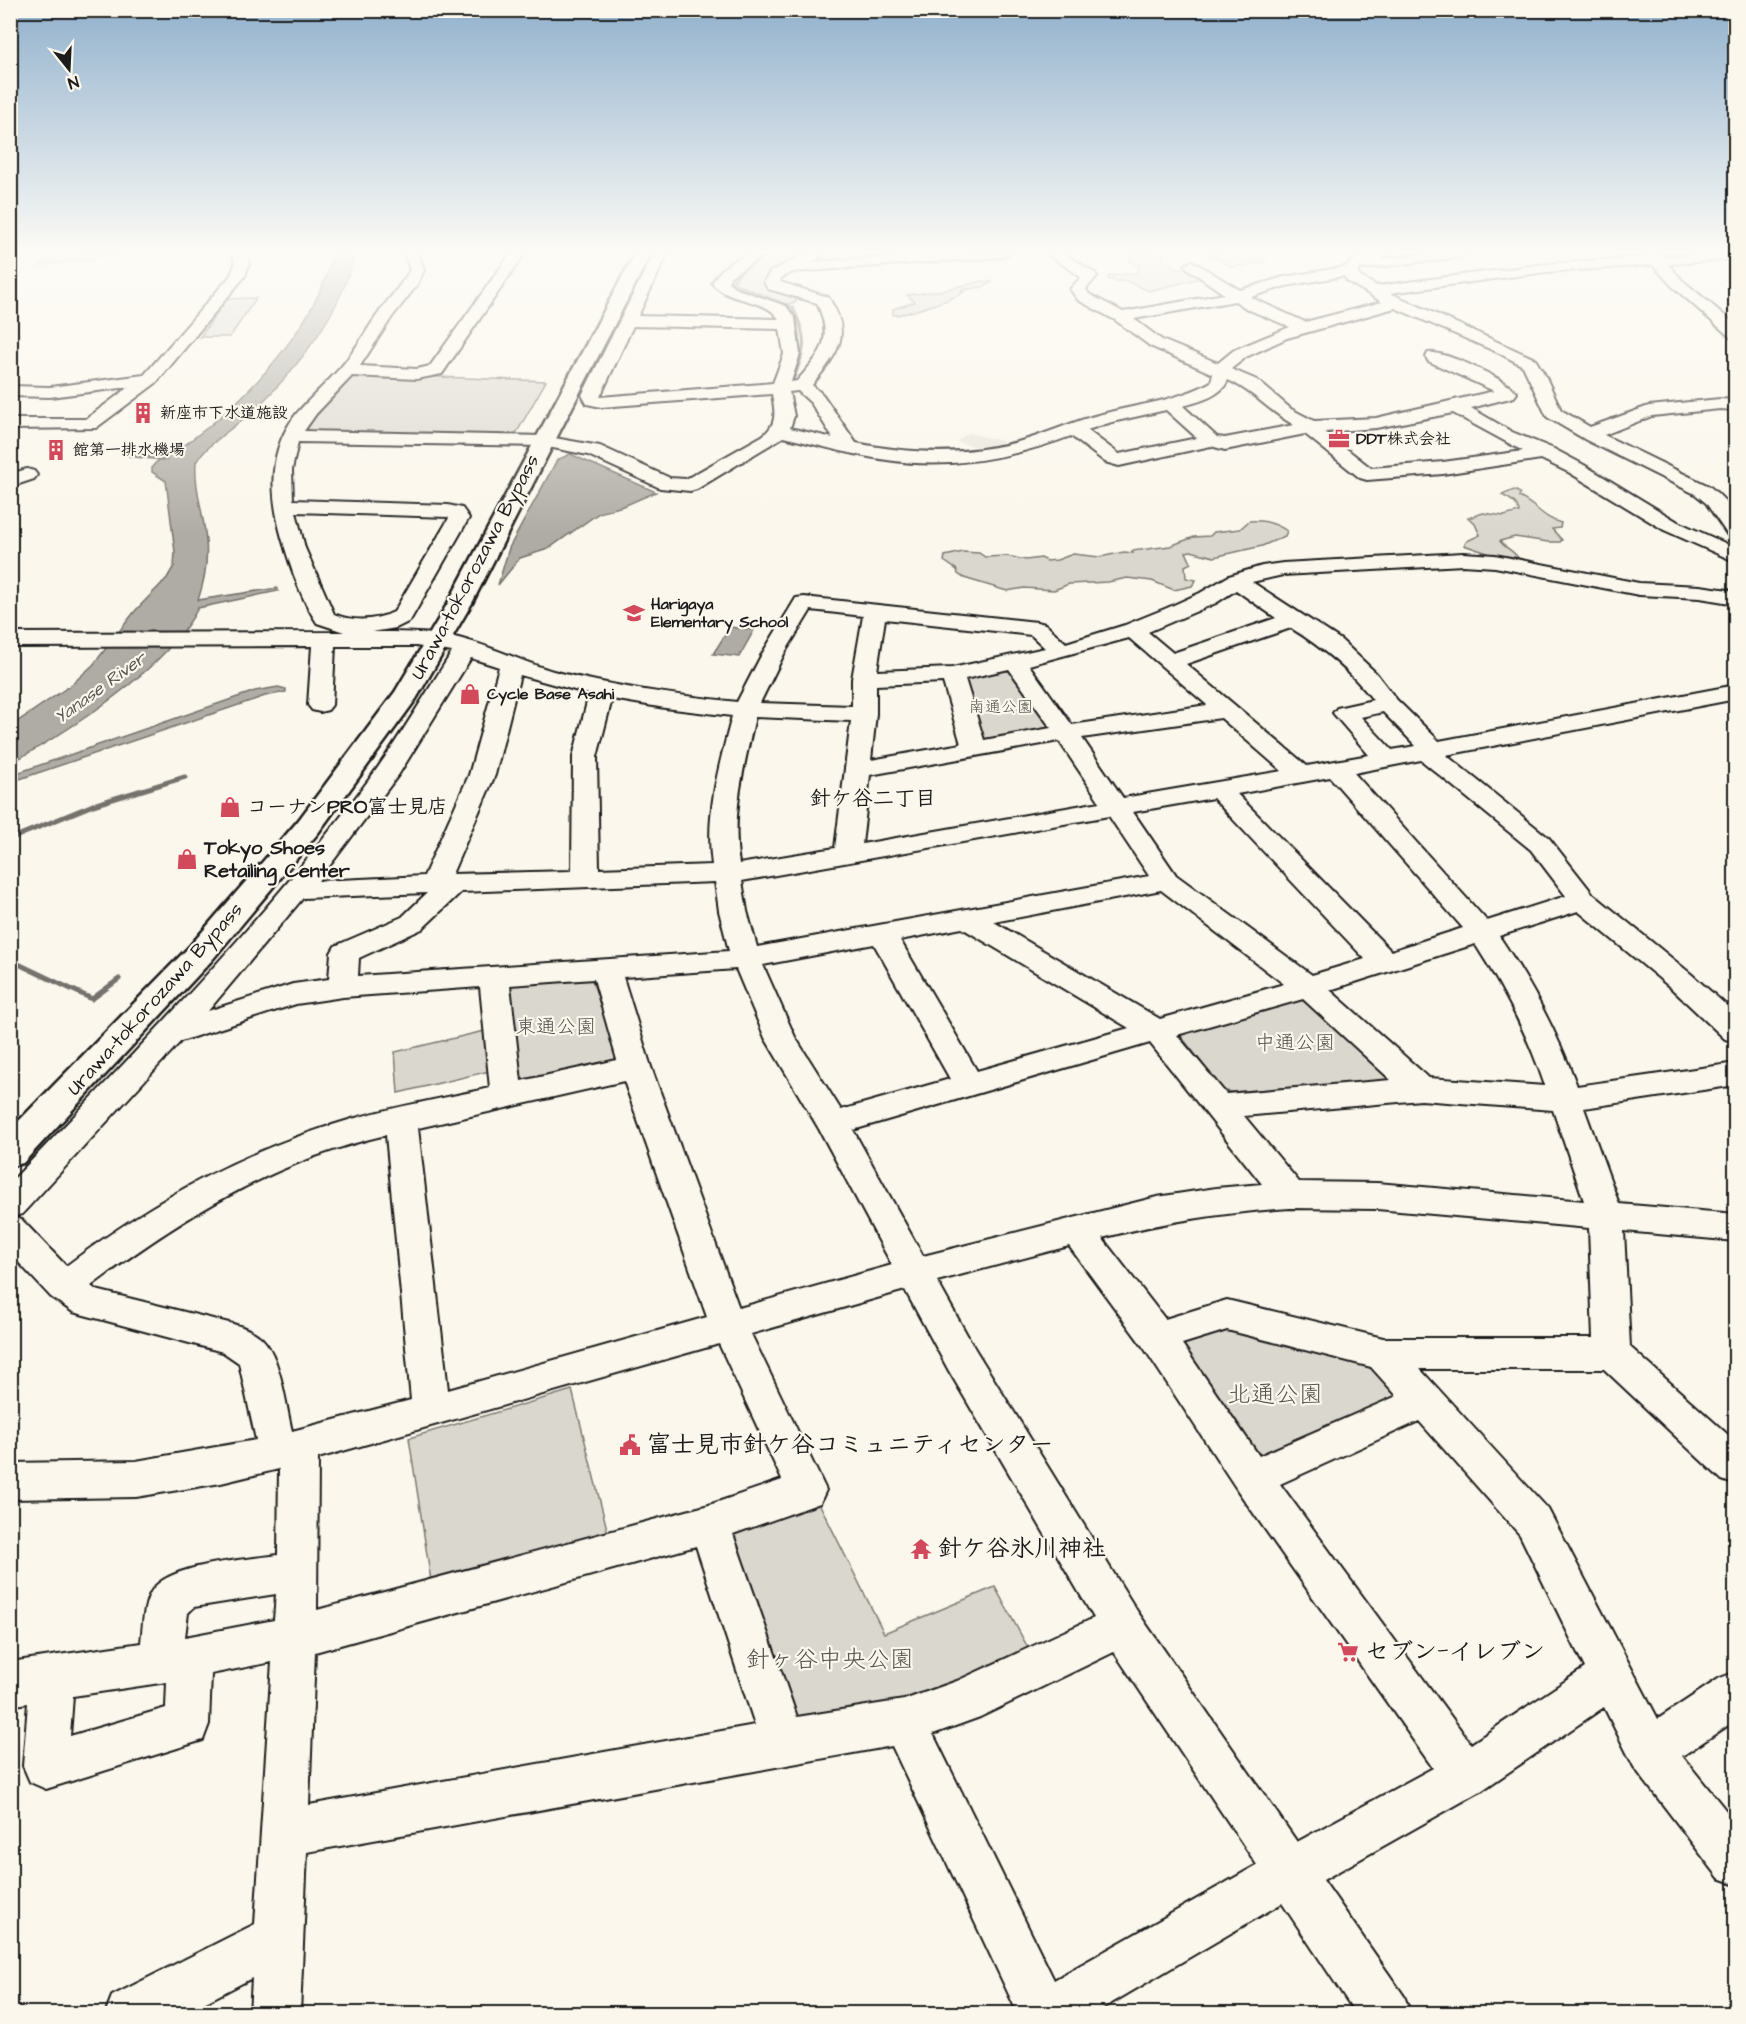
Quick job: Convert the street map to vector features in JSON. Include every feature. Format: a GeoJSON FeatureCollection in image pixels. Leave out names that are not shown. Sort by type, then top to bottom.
{"type":"FeatureCollection","features":[{"type":"Feature","properties":{"kind":"highway","name":"Urawa-tokorozawa Bypass"},"geometry":{"type":"LineString","coordinates":[[10,1122],[201,953],[308,827],[407,693],[427,640],[534,441],[581,347]]}},
{"type":"Feature","properties":{"kind":"highway","name":"Urawa-tokorozawa Bypass"},"geometry":{"type":"LineString","coordinates":[[534,441],[588,347]]}},
{"type":"Feature","properties":{"kind":"highway","name":"Urawa-tokorozawa Bypass"},"geometry":{"type":"LineString","coordinates":[[10,1153],[112,1034],[234,885],[299,805],[370,707],[427,640]]}},
{"type":"Feature","properties":{"kind":"street"},"geometry":{"type":"LineString","coordinates":[[10,424],[90,424],[146,383],[177,347]]}},
{"type":"Feature","properties":{"kind":"street"},"geometry":{"type":"LineString","coordinates":[[284,506],[443,510],[455,512],[459,518],[402,616],[384,625],[345,626],[325,618],[305,574],[284,506],[281,480],[292,436],[301,420],[347,371],[364,347]]}},
{"type":"Feature","properties":{"kind":"street"},"geometry":{"type":"LineString","coordinates":[[347,371],[417,374],[436,370],[452,347]]}},
{"type":"Feature","properties":{"kind":"street"},"geometry":{"type":"LineString","coordinates":[[613,347],[591,394],[593,400],[602,402],[802,386],[815,394],[839,436],[849,446]]}},
{"type":"Feature","properties":{"kind":"street"},"geometry":{"type":"LineString","coordinates":[[292,436],[534,441],[593,450],[667,484],[690,485],[768,440],[780,430],[785,416],[780,388],[792,354],[791,347]]}},
{"type":"Feature","properties":{"kind":"street"},"geometry":{"type":"LineString","coordinates":[[802,386],[832,347]]}},
{"type":"Feature","properties":{"kind":"street"},"geometry":{"type":"LineString","coordinates":[[1165,347],[1222,370],[1257,388],[1285,413],[1310,428],[1367,474],[1443,468],[1544,454],[1649,411],[1720,404],[1736,405]]}},
{"type":"Feature","properties":{"kind":"street"},"geometry":{"type":"LineString","coordinates":[[780,430],[887,455],[956,458],[1024,446],[1117,415],[1171,405],[1206,393],[1218,385],[1225,365],[1251,347]]}},
{"type":"Feature","properties":{"kind":"street"},"geometry":{"type":"LineString","coordinates":[[1499,347],[1529,363],[1537,375],[1551,411],[1557,416]]}},
{"type":"Feature","properties":{"kind":"street"},"geometry":{"type":"LineString","coordinates":[[1434,357],[1493,383],[1519,400],[1557,416],[1702,490],[1713,500],[1736,533]]}},
{"type":"Feature","properties":{"kind":"street"},"geometry":{"type":"LineString","coordinates":[[10,391],[50,392],[146,381]]}},
{"type":"Feature","properties":{"kind":"street"},"geometry":{"type":"LineString","coordinates":[[1075,430],[1112,458],[1119,460],[1211,441],[1226,444],[1310,428],[1376,423],[1456,407],[1519,400]]}},
{"type":"Feature","properties":{"kind":"street"},"geometry":{"type":"LineString","coordinates":[[1171,405],[1211,441]]}},
{"type":"Feature","properties":{"kind":"street"},"geometry":{"type":"LineString","coordinates":[[1456,407],[1506,436],[1577,469],[1671,526],[1736,556]]}},
{"type":"Feature","properties":{"kind":"street"},"geometry":{"type":"LineString","coordinates":[[864,679],[952,675],[1062,651],[1133,630],[1208,598],[1236,580],[1262,572],[1283,569],[1463,559],[1521,565],[1590,581],[1639,589],[1700,592],[1736,598]]}},
{"type":"Feature","properties":{"kind":"street"},"geometry":{"type":"LineString","coordinates":[[1236,580],[1333,645],[1368,678],[1430,751],[1540,844],[1583,900],[1609,924],[1681,981],[1736,1032]]}},
{"type":"Feature","properties":{"kind":"street"},"geometry":{"type":"LineString","coordinates":[[1062,651],[1037,629],[804,603],[773,654],[745,710],[728,780],[723,828],[733,911],[747,959],[780,1038],[833,1124],[962,1360],[1122,1626],[1386,2013]]}},
{"type":"Feature","properties":{"kind":"street"},"geometry":{"type":"LineString","coordinates":[[848,854],[864,714],[864,679],[875,611]]}},
{"type":"Feature","properties":{"kind":"street"},"geometry":{"type":"LineString","coordinates":[[1171,661],[1293,620]]}},
{"type":"Feature","properties":{"kind":"street"},"geometry":{"type":"LineString","coordinates":[[1133,630],[1302,775]]}},
{"type":"Feature","properties":{"kind":"street"},"geometry":{"type":"LineString","coordinates":[[314,639],[320,705]]}},
{"type":"Feature","properties":{"kind":"street"},"geometry":{"type":"LineString","coordinates":[[20,640],[427,640],[602,690],[665,701],[745,710],[864,714]]}},
{"type":"Feature","properties":{"kind":"street"},"geometry":{"type":"LineString","coordinates":[[10,1205],[164,1040],[296,890],[375,789],[465,649]]}},
{"type":"Feature","properties":{"kind":"street"},"geometry":{"type":"LineString","coordinates":[[1015,663],[1066,733],[1166,880],[1308,987],[1422,1089]]}},
{"type":"Feature","properties":{"kind":"street"},"geometry":{"type":"LineString","coordinates":[[343,987],[345,953],[412,923],[445,882],[482,775],[511,664]]}},
{"type":"Feature","properties":{"kind":"street"},"geometry":{"type":"LineString","coordinates":[[952,675],[975,749]]}},
{"type":"Feature","properties":{"kind":"street"},"geometry":{"type":"LineString","coordinates":[[586,878],[585,757],[602,690]]}},
{"type":"Feature","properties":{"kind":"street"},"geometry":{"type":"LineString","coordinates":[[296,890],[445,882],[747,872],[1302,775],[1736,692]]}},
{"type":"Feature","properties":{"kind":"street"},"geometry":{"type":"LineString","coordinates":[[1386,759],[1345,713],[1388,704]]}},
{"type":"Feature","properties":{"kind":"street"},"geometry":{"type":"LineString","coordinates":[[856,770],[1066,733],[1224,710]]}},
{"type":"Feature","properties":{"kind":"street"},"geometry":{"type":"LineString","coordinates":[[1336,768],[1481,931],[1510,975],[1550,1055],[1606,1215],[1612,1353]]}},
{"type":"Feature","properties":{"kind":"street"},"geometry":{"type":"LineString","coordinates":[[1218,789],[1385,962]]}},
{"type":"Feature","properties":{"kind":"street"},"geometry":{"type":"LineString","coordinates":[[280,858],[317,862]]}},
{"type":"Feature","properties":{"kind":"street"},"geometry":{"type":"LineString","coordinates":[[112,1034],[164,1040],[292,994],[343,987],[747,959],[1166,880]]}},
{"type":"Feature","properties":{"kind":"street"},"geometry":{"type":"LineString","coordinates":[[833,1124],[1308,987],[1583,900]]}},
{"type":"Feature","properties":{"kind":"street"},"geometry":{"type":"LineString","coordinates":[[968,918],[1157,1031],[1290,1195]]}},
{"type":"Feature","properties":{"kind":"street"},"geometry":{"type":"LineString","coordinates":[[882,934],[969,1085]]}},
{"type":"Feature","properties":{"kind":"street"},"geometry":{"type":"LineString","coordinates":[[298,1571],[184,1588],[168,1603],[175,1658],[187,1724],[46,1766],[31,1681],[175,1658],[294,1637],[709,1524],[807,1490],[729,1327],[635,1067],[606,970]]}},
{"type":"Feature","properties":{"kind":"street"},"geometry":{"type":"LineString","coordinates":[[494,976],[507,1096]]}},
{"type":"Feature","properties":{"kind":"street"},"geometry":{"type":"LineString","coordinates":[[64,1287],[140,1230],[205,1191],[262,1164],[355,1130],[635,1067]]}},
{"type":"Feature","properties":{"kind":"street"},"geometry":{"type":"LineString","coordinates":[[1220,1106],[1422,1089],[1566,1099],[1736,1074]]}},
{"type":"Feature","properties":{"kind":"street"},"geometry":{"type":"LineString","coordinates":[[401,1120],[431,1411]]}},
{"type":"Feature","properties":{"kind":"street"},"geometry":{"type":"LineString","coordinates":[[10,1481],[136,1479],[221,1465],[431,1411],[914,1273],[1076,1230],[1157,1210],[1216,1201],[1290,1195],[1377,1196],[1736,1228]]}},
{"type":"Feature","properties":{"kind":"street"},"geometry":{"type":"LineString","coordinates":[[10,1230],[64,1287],[86,1302],[233,1339],[252,1352],[288,1449],[298,1571],[275,2013]]}},
{"type":"Feature","properties":{"kind":"street"},"geometry":{"type":"LineString","coordinates":[[1076,1230],[1157,1337],[1252,1478],[1465,1775]]}},
{"type":"Feature","properties":{"kind":"street"},"geometry":{"type":"LineString","coordinates":[[1157,1337],[1227,1315],[1383,1353],[1612,1353],[1736,1468]]}},
{"type":"Feature","properties":{"kind":"street"},"geometry":{"type":"LineString","coordinates":[[1383,1353],[1534,1522],[1650,1750],[1736,1862]]}},
{"type":"Feature","properties":{"kind":"street"},"geometry":{"type":"LineString","coordinates":[[1252,1478],[1424,1401]]}},
{"type":"Feature","properties":{"kind":"street"},"geometry":{"type":"LineString","coordinates":[[709,1524],[783,1742]]}},
{"type":"Feature","properties":{"kind":"street"},"geometry":{"type":"LineString","coordinates":[[285,1833],[904,1722],[964,1701],[1122,1626]]}},
{"type":"Feature","properties":{"kind":"street"},"geometry":{"type":"LineString","coordinates":[[904,1722],[1044,2013],[1465,1775],[1612,1676]]}},
{"type":"Feature","properties":{"kind":"street"},"geometry":{"type":"LineString","coordinates":[[1650,1750],[1736,1694]]}},
{"type":"Feature","properties":{"kind":"street"},"geometry":{"type":"LineString","coordinates":[[130,2013],[279,1938]]}},
{"type":"Feature","properties":{"kind":"shaded area"},"geometry":{"type":"Polygon","coordinates":[[[968,433],[1003,441],[992,450],[956,442],[968,433]]]}},
{"type":"Feature","properties":{"kind":"green space"},"geometry":{"type":"Polygon","coordinates":[[[360,374],[546,381],[517,432],[504,436],[313,432],[304,427],[347,377],[360,374]]]}},
{"type":"Feature","properties":{"kind":"green space"},"geometry":{"type":"Polygon","coordinates":[[[1514,490],[1520,493],[1519,497],[1561,523],[1560,528],[1552,529],[1562,540],[1548,542],[1515,537],[1500,541],[1520,561],[1505,559],[1464,545],[1467,541],[1480,535],[1474,522],[1468,518],[1483,513],[1504,516],[1519,512],[1511,500],[1502,495],[1514,490]]]}},
{"type":"Feature","properties":{"kind":"green space"},"geometry":{"type":"Polygon","coordinates":[[[1249,521],[1269,523],[1287,531],[1285,536],[1262,546],[1214,557],[1191,551],[1186,552],[1191,563],[1185,566],[1186,578],[1196,580],[1192,586],[1174,590],[1152,581],[1127,578],[1108,582],[1069,584],[1054,590],[1024,588],[1007,591],[964,578],[944,561],[945,556],[963,552],[979,553],[985,557],[1007,556],[1026,560],[1041,558],[1047,561],[1073,554],[1100,557],[1124,552],[1133,553],[1132,551],[1170,546],[1194,537],[1210,536],[1214,532],[1240,529],[1249,521]]]}},
{"type":"Feature","properties":{"kind":"green space","name":"南通公園"},"geometry":{"type":"Polygon","coordinates":[[[1007,669],[1013,670],[1054,727],[985,743],[962,678],[1007,669]]]}},
{"type":"Feature","properties":{"kind":"green space","name":"東通公園"},"geometry":{"type":"Polygon","coordinates":[[[584,976],[592,980],[620,1064],[514,1087],[507,981],[584,976]]]}},
{"type":"Feature","properties":{"kind":"green space","name":"中通公園"},"geometry":{"type":"Polygon","coordinates":[[[1303,995],[1391,1075],[1390,1080],[1231,1092],[1223,1090],[1181,1036],[1181,1030],[1303,995]]]}},
{"type":"Feature","properties":{"kind":"green space"},"geometry":{"type":"Polygon","coordinates":[[[493,1029],[498,1069],[398,1093],[395,1052],[493,1029]]]}},
{"type":"Feature","properties":{"kind":"green space","name":"北通公園"},"geometry":{"type":"Polygon","coordinates":[[[1231,1326],[1367,1358],[1404,1396],[1261,1466],[1175,1343],[1231,1326]]]}},
{"type":"Feature","properties":{"kind":"green space"},"geometry":{"type":"Polygon","coordinates":[[[572,1390],[609,1537],[432,1587],[409,1438],[572,1390]]]}},
{"type":"Feature","properties":{"kind":"green space","name":"針ヶ谷中央公園"},"geometry":{"type":"Polygon","coordinates":[[[817,1499],[884,1633],[995,1587],[1033,1657],[927,1705],[789,1721],[729,1528],[817,1499]]]}},
{"type":"Feature","properties":{"kind":"water","name":"Yanase River"},"geometry":{"type":"Polygon","coordinates":[[[309,347],[270,395],[216,441],[196,462],[196,482],[207,549],[205,571],[198,600],[277,588],[278,591],[198,608],[183,631],[141,675],[88,716],[11,763],[11,726],[71,685],[93,665],[135,611],[167,578],[174,566],[175,552],[166,481],[152,472],[152,467],[164,457],[178,450],[227,411],[247,392],[284,349],[309,347]]]}},
{"type":"Feature","properties":{"kind":"water"},"geometry":{"type":"Polygon","coordinates":[[[570,454],[656,492],[626,505],[599,513],[548,549],[520,558],[498,585],[509,548],[557,460],[570,454]]]}},
{"type":"Feature","properties":{"kind":"water"},"geometry":{"type":"Polygon","coordinates":[[[730,627],[754,630],[739,657],[713,654],[730,627]]]}},
{"type":"Feature","properties":{"kind":"water"},"geometry":{"type":"Polygon","coordinates":[[[278,687],[286,689],[286,692],[265,696],[11,782],[11,775],[255,691],[278,687]]]}},
{"type":"Feature","properties":{"kind":"waterway"},"geometry":{"type":"LineString","coordinates":[[793,380],[804,347]]}},
{"type":"Feature","properties":{"kind":"waterway"},"geometry":{"type":"LineString","coordinates":[[134,455],[130,455],[166,459]]}},
{"type":"Feature","properties":{"kind":"waterway"},"geometry":{"type":"LineString","coordinates":[[10,839],[93,805],[185,777]]}},
{"type":"Feature","properties":{"kind":"waterway"},"geometry":{"type":"LineString","coordinates":[[10,960],[92,999],[119,979]]}},
{"type":"Feature","properties":{"kind":"place","name":"新座市下水道施設"},"geometry":{"type":"Point","coordinates":[143,413]}},
{"type":"Feature","properties":{"kind":"place","name":"DDT株式会社"},"geometry":{"type":"Point","coordinates":[1339,439]}},
{"type":"Feature","properties":{"kind":"place","name":"館第一排水機場"},"geometry":{"type":"Point","coordinates":[56,450]}},
{"type":"Feature","properties":{"kind":"place","name":"Harigaya Elementary School"},"geometry":{"type":"Point","coordinates":[634,613]}},
{"type":"Feature","properties":{"kind":"place","name":"Cycle Base Asahi"},"geometry":{"type":"Point","coordinates":[470,694]}},
{"type":"Feature","properties":{"kind":"place","name":"コーナンPRO富士見店"},"geometry":{"type":"Point","coordinates":[230,807]}},
{"type":"Feature","properties":{"kind":"place","name":"Tokyo Shoes Retailing Center"},"geometry":{"type":"Point","coordinates":[187,859]}},
{"type":"Feature","properties":{"kind":"place","name":"富士見市針ケ谷コミュニティセンター"},"geometry":{"type":"Point","coordinates":[630,1445]}},
{"type":"Feature","properties":{"kind":"place","name":"針ケ谷氷川神社"},"geometry":{"type":"Point","coordinates":[921,1549]}},
{"type":"Feature","properties":{"kind":"place","name":"セブンｰイレブン"},"geometry":{"type":"Point","coordinates":[1348,1652]}},
{"type":"Feature","properties":{"kind":"district","name":"針ケ谷二丁目"},"geometry":{"type":"Point","coordinates":[873,798]}}]}
